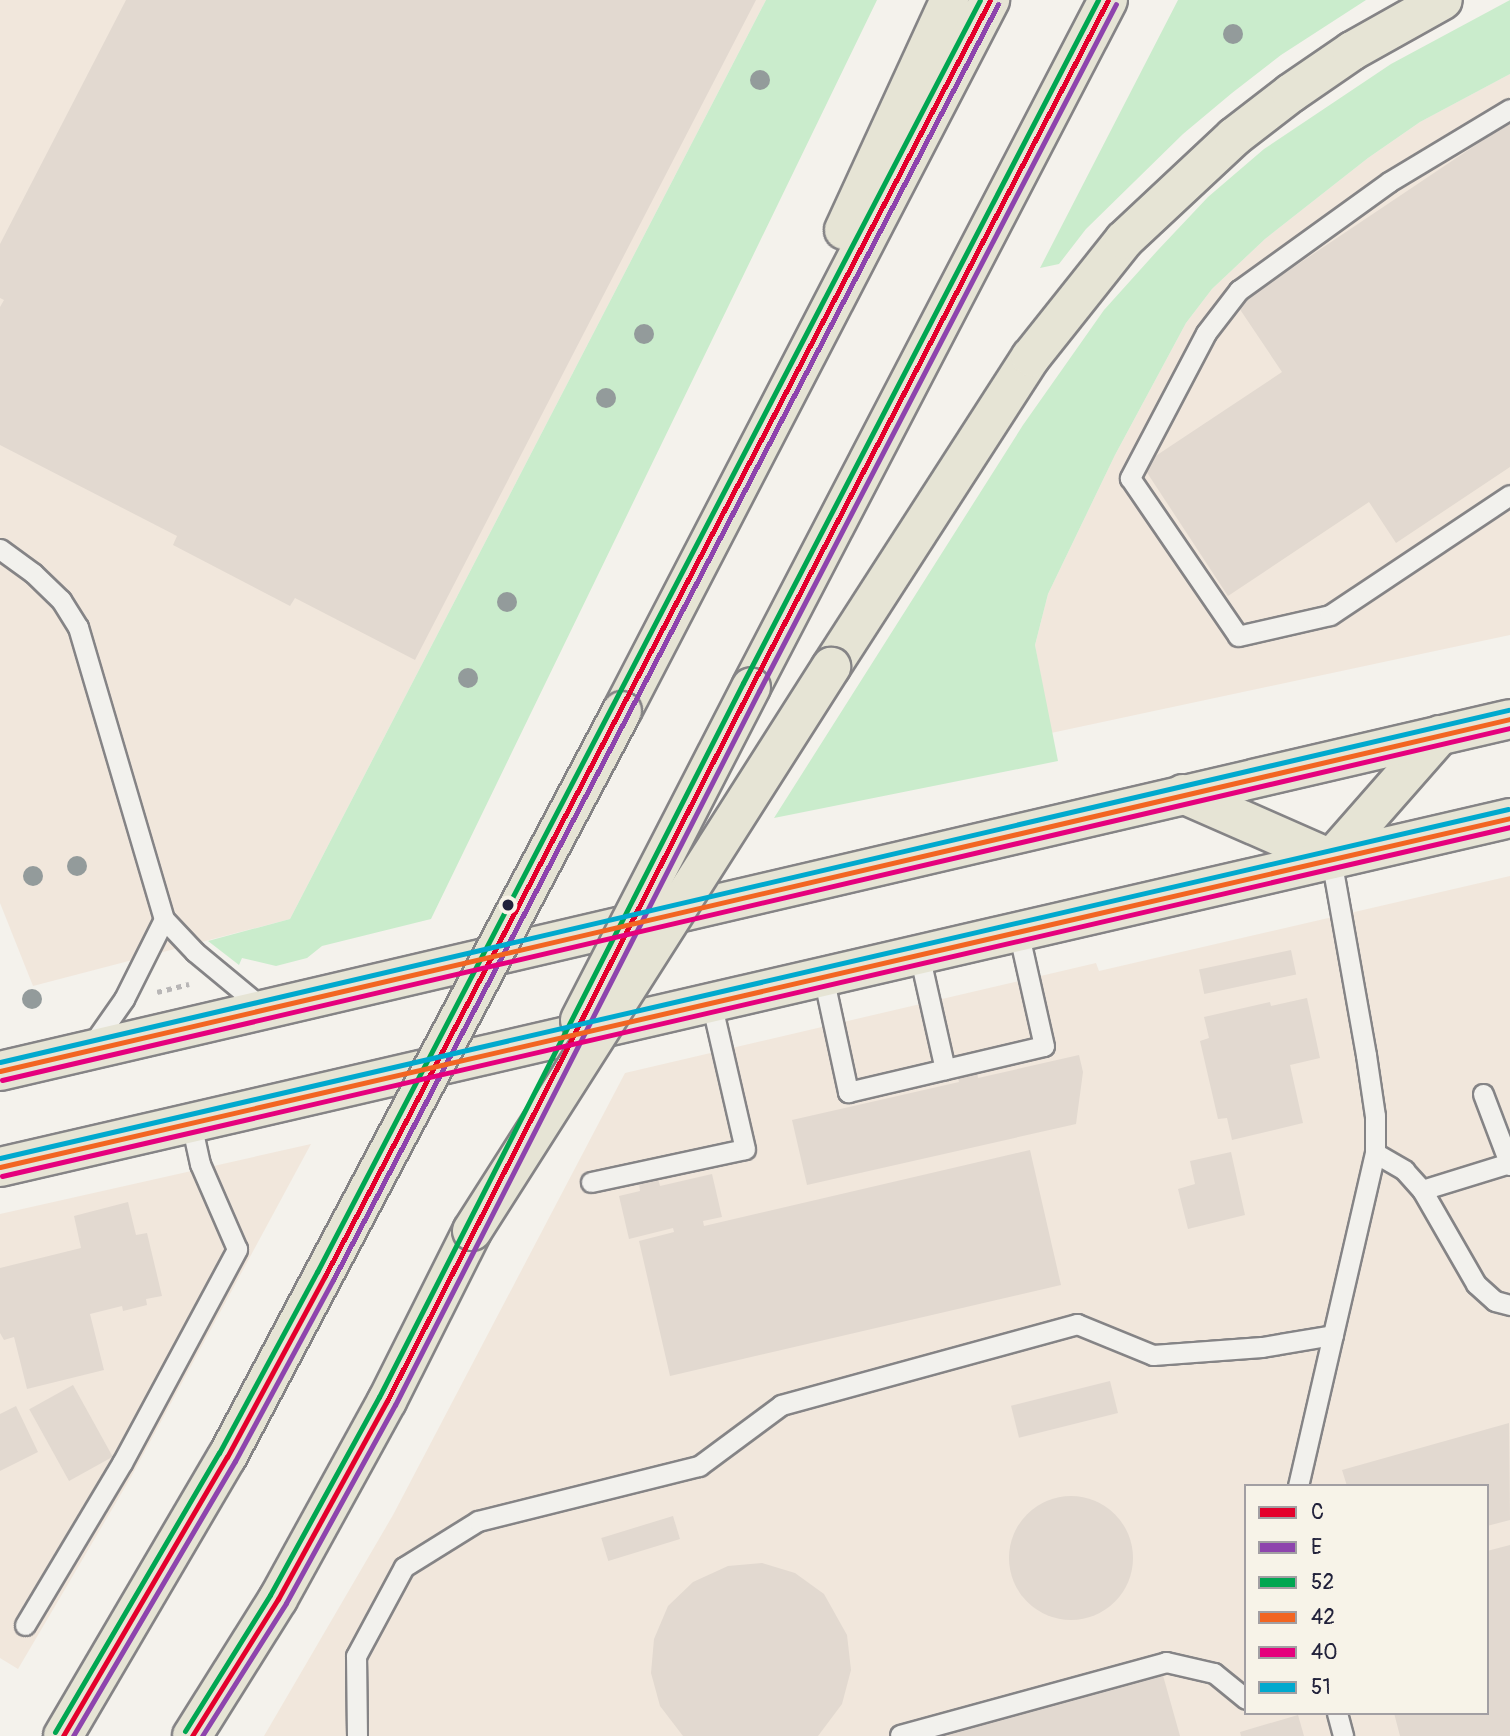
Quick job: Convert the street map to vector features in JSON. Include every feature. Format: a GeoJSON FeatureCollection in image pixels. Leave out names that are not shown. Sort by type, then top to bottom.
{"type":"FeatureCollection","features":[{"type":"Feature","properties":{"kind":"main road"},"geometry":{"type":"LineString","coordinates":[[622,711],[950,0]]}},
{"type":"Feature","properties":{"kind":"main road"},"geometry":{"type":"LineString","coordinates":[[63,1736],[228,1457],[622,711],[990,0]]}},
{"type":"Feature","properties":{"kind":"main road"},"geometry":{"type":"LineString","coordinates":[[192,1736],[290,1576],[387,1401],[471,1231],[1108,0]]}},
{"type":"Feature","properties":{"kind":"main road"},"geometry":{"type":"LineString","coordinates":[[471,1231],[1031,358],[1124,240],[1234,137],[1291,93],[1352,51],[1443,0]]}},
{"type":"Feature","properties":{"kind":"main road"},"geometry":{"type":"LineString","coordinates":[[0,1071],[1510,719]]}},
{"type":"Feature","properties":{"kind":"main road"},"geometry":{"type":"LineString","coordinates":[[1331,859],[1440,735]]}},
{"type":"Feature","properties":{"kind":"main road"},"geometry":{"type":"LineString","coordinates":[[1183,794],[1331,859]]}},
{"type":"Feature","properties":{"kind":"main road"},"geometry":{"type":"LineString","coordinates":[[0,1167],[1510,818]]}},
{"type":"Feature","properties":{"kind":"lane"},"geometry":{"type":"LineString","coordinates":[[1510,109],[1389,182],[1239,290],[1206,333],[1130,478],[1238,635],[1330,615],[1510,495]]}},
{"type":"Feature","properties":{"kind":"lane"},"geometry":{"type":"LineString","coordinates":[[0,549],[33,573],[61,600],[78,627],[164,919],[195,952],[265,1009]]}},
{"type":"Feature","properties":{"kind":"lane"},"geometry":{"type":"LineString","coordinates":[[1298,1484],[1375,1153],[1375,1116],[1368,1067],[1331,859]]}},
{"type":"Feature","properties":{"kind":"lane"},"geometry":{"type":"LineString","coordinates":[[88,1050],[124,999],[164,919]]}},
{"type":"Feature","properties":{"kind":"lane"},"geometry":{"type":"LineString","coordinates":[[822,976],[849,1092],[1044,1046],[1018,931]]}},
{"type":"Feature","properties":{"kind":"lane"},"geometry":{"type":"LineString","coordinates":[[919,954],[945,1069]]}},
{"type":"Feature","properties":{"kind":"lane"},"geometry":{"type":"LineString","coordinates":[[591,1182],[745,1149],[711,1002]]}},
{"type":"Feature","properties":{"kind":"lane"},"geometry":{"type":"LineString","coordinates":[[1422,1190],[1510,1164],[1483,1094]]}},
{"type":"Feature","properties":{"kind":"lane"},"geometry":{"type":"LineString","coordinates":[[25,1625],[122,1463],[237,1249],[200,1164],[191,1123]]}},
{"type":"Feature","properties":{"kind":"lane"},"geometry":{"type":"LineString","coordinates":[[1375,1153],[1404,1170],[1422,1190],[1476,1284],[1495,1301],[1510,1306]]}},
{"type":"Feature","properties":{"kind":"lane"},"geometry":{"type":"LineString","coordinates":[[357,1736],[356,1656],[404,1567],[478,1521],[699,1466],[781,1405],[1077,1324],[1153,1354],[1262,1347],[1333,1335]]}},
{"type":"Feature","properties":{"kind":"lane"},"geometry":{"type":"LineString","coordinates":[[900,1735],[1166,1662],[1214,1673],[1244,1697]]}},
{"type":"Feature","properties":{"kind":"lane"},"geometry":{"type":"LineString","coordinates":[[1338,1715],[1343,1736]]}},
{"type":"Feature","properties":{"kind":"path"},"geometry":{"type":"LineString","coordinates":[[149,994],[201,982]]}},
{"type":"Feature","properties":{"kind":"shaded area"},"geometry":{"type":"Polygon","coordinates":[[[0,0],[766,0],[290,919],[33,986],[0,903],[0,0]]]}},
{"type":"Feature","properties":{"kind":"shaded area"},"geometry":{"type":"Polygon","coordinates":[[[1510,74],[1510,635],[1051,733],[1035,645],[1048,594],[1115,455],[1186,323],[1212,289],[1265,239],[1368,158],[1420,122],[1510,74]]]}},
{"type":"Feature","properties":{"kind":"shaded area"},"geometry":{"type":"Polygon","coordinates":[[[1510,876],[1510,1736],[264,1736],[393,1515],[625,1073],[1096,963],[1099,971],[1510,876]]]}},
{"type":"Feature","properties":{"kind":"shaded area"},"geometry":{"type":"Polygon","coordinates":[[[311,1144],[131,1477],[18,1669],[0,1658],[0,1214],[311,1144]]]}},
{"type":"Feature","properties":{"kind":"green space"},"geometry":{"type":"Polygon","coordinates":[[[766,0],[877,0],[431,919],[322,946],[307,958],[276,966],[242,958],[239,965],[208,941],[290,919],[766,0]]]}},
{"type":"Feature","properties":{"kind":"green space"},"geometry":{"type":"Polygon","coordinates":[[[1178,0],[1366,0],[1281,55],[1232,93],[1183,134],[1086,229],[1059,264],[1040,268],[1178,0]]]}},
{"type":"Feature","properties":{"kind":"green space"},"geometry":{"type":"Polygon","coordinates":[[[1510,0],[1510,74],[1420,122],[1368,158],[1265,239],[1212,289],[1186,323],[1115,455],[1048,594],[1035,645],[1058,761],[774,818],[1023,425],[1104,310],[1208,197],[1264,149],[1391,64],[1510,0]]]}},
{"type":"Feature","properties":{"kind":"building"},"geometry":{"type":"Polygon","coordinates":[[[126,0],[756,0],[415,660],[295,598],[290,606],[173,545],[177,536],[0,445],[0,307],[4,300],[0,298],[0,244],[126,0]]]}},
{"type":"Feature","properties":{"kind":"building"},"geometry":{"type":"Polygon","coordinates":[[[1510,122],[1510,467],[1396,543],[1369,502],[1228,596],[1142,465],[1282,372],[1237,305],[1510,122]]]}},
{"type":"Feature","properties":{"kind":"building"},"geometry":{"type":"Polygon","coordinates":[[[1291,950],[1296,974],[1204,994],[1199,970],[1291,950]]]}},
{"type":"Feature","properties":{"kind":"building"},"geometry":{"type":"Polygon","coordinates":[[[1307,998],[1320,1058],[1290,1065],[1303,1123],[1232,1140],[1227,1118],[1218,1119],[1200,1041],[1209,1038],[1204,1017],[1270,1002],[1271,1006],[1307,998]]]}},
{"type":"Feature","properties":{"kind":"building"},"geometry":{"type":"Polygon","coordinates":[[[1079,1055],[1083,1072],[1076,1124],[807,1185],[792,1120],[959,1082],[957,1075],[977,1070],[978,1078],[1079,1055]]]}},
{"type":"Feature","properties":{"kind":"building"},"geometry":{"type":"Polygon","coordinates":[[[1030,1150],[1061,1285],[670,1376],[639,1241],[674,1232],[673,1228],[629,1239],[619,1196],[640,1191],[639,1183],[658,1179],[660,1186],[712,1174],[722,1217],[703,1221],[704,1226],[1030,1150]]]}},
{"type":"Feature","properties":{"kind":"building"},"geometry":{"type":"Polygon","coordinates":[[[1231,1152],[1245,1215],[1188,1229],[1178,1189],[1195,1184],[1190,1161],[1231,1152]]]}},
{"type":"Feature","properties":{"kind":"building"},"geometry":{"type":"Polygon","coordinates":[[[128,1202],[136,1235],[147,1233],[162,1296],[146,1299],[147,1305],[123,1311],[122,1306],[90,1314],[104,1370],[27,1389],[14,1337],[4,1340],[0,1333],[0,1268],[81,1248],[74,1216],[128,1202]]]}},
{"type":"Feature","properties":{"kind":"building"},"geometry":{"type":"Polygon","coordinates":[[[1110,1381],[1118,1413],[1019,1438],[1011,1406],[1110,1381]]]}},
{"type":"Feature","properties":{"kind":"building"},"geometry":{"type":"Polygon","coordinates":[[[73,1385],[113,1457],[69,1481],[29,1409],[73,1385]]]}},
{"type":"Feature","properties":{"kind":"building"},"geometry":{"type":"Polygon","coordinates":[[[16,1406],[38,1452],[0,1471],[0,1414],[16,1406]]]}},
{"type":"Feature","properties":{"kind":"building"},"geometry":{"type":"Polygon","coordinates":[[[1509,1423],[1510,1520],[1489,1525],[1489,1484],[1346,1484],[1342,1470],[1509,1423]]]}},
{"type":"Feature","properties":{"kind":"building"},"geometry":{"type":"Polygon","coordinates":[[[1071,1496],[1095,1501],[1115,1514],[1128,1534],[1133,1558],[1128,1582],[1115,1602],[1095,1615],[1071,1620],[1047,1615],[1027,1602],[1014,1582],[1009,1558],[1014,1534],[1027,1514],[1047,1501],[1071,1496]]]}},
{"type":"Feature","properties":{"kind":"building"},"geometry":{"type":"Polygon","coordinates":[[[673,1516],[680,1539],[608,1561],[601,1538],[673,1516]]]}},
{"type":"Feature","properties":{"kind":"building"},"geometry":{"type":"Polygon","coordinates":[[[1510,1545],[1510,1736],[1400,1736],[1395,1715],[1489,1715],[1489,1550],[1510,1545]]]}},
{"type":"Feature","properties":{"kind":"building"},"geometry":{"type":"Polygon","coordinates":[[[762,1563],[795,1573],[824,1594],[847,1635],[851,1670],[842,1704],[818,1736],[683,1736],[660,1706],[651,1673],[654,1639],[668,1606],[693,1582],[728,1566],[762,1563]]]}},
{"type":"Feature","properties":{"kind":"building"},"geometry":{"type":"Polygon","coordinates":[[[1162,1672],[1180,1736],[937,1735],[1162,1672]]]}},
{"type":"Feature","properties":{"kind":"building"},"geometry":{"type":"Polygon","coordinates":[[[1298,1715],[1304,1736],[1241,1736],[1240,1732],[1298,1715]]]}},
{"type":"Feature","properties":{"kind":"transit line","name":"52"},"geometry":{"type":"LineString","coordinates":[[55,1732],[219,1453],[317,1272],[980,0]]}},
{"type":"Feature","properties":{"kind":"transit line","name":"C"},"geometry":{"type":"LineString","coordinates":[[63,1736],[227,1457],[325,1276],[990,0]]}},
{"type":"Feature","properties":{"kind":"transit line","name":"52"},"geometry":{"type":"LineString","coordinates":[[185,1731],[270,1595],[379,1397],[743,683],[1098,0]]}},
{"type":"Feature","properties":{"kind":"transit line","name":"C"},"geometry":{"type":"LineString","coordinates":[[192,1736],[278,1599],[387,1401],[751,687],[1108,0]]}},
{"type":"Feature","properties":{"kind":"transit line","name":"E"},"geometry":{"type":"LineString","coordinates":[[73,1736],[235,1461],[333,1280],[998,4]]}},
{"type":"Feature","properties":{"kind":"transit line","name":"E"},"geometry":{"type":"LineString","coordinates":[[202,1736],[286,1603],[395,1405],[759,691],[1116,4]]}},
{"type":"Feature","properties":{"kind":"transit line","name":"51"},"geometry":{"type":"LineString","coordinates":[[0,1062],[1508,710]]}},
{"type":"Feature","properties":{"kind":"transit line","name":"42"},"geometry":{"type":"LineString","coordinates":[[0,1071],[1510,719]]}},
{"type":"Feature","properties":{"kind":"transit line","name":"40"},"geometry":{"type":"LineString","coordinates":[[2,1080],[1510,728]]}},
{"type":"Feature","properties":{"kind":"transit line","name":"51"},"geometry":{"type":"LineString","coordinates":[[0,1158],[1508,809]]}},
{"type":"Feature","properties":{"kind":"transit line","name":"42"},"geometry":{"type":"LineString","coordinates":[[0,1167],[1510,818]]}},
{"type":"Feature","properties":{"kind":"transit line","name":"40"},"geometry":{"type":"LineString","coordinates":[[2,1176],[1510,827]]}}]}
